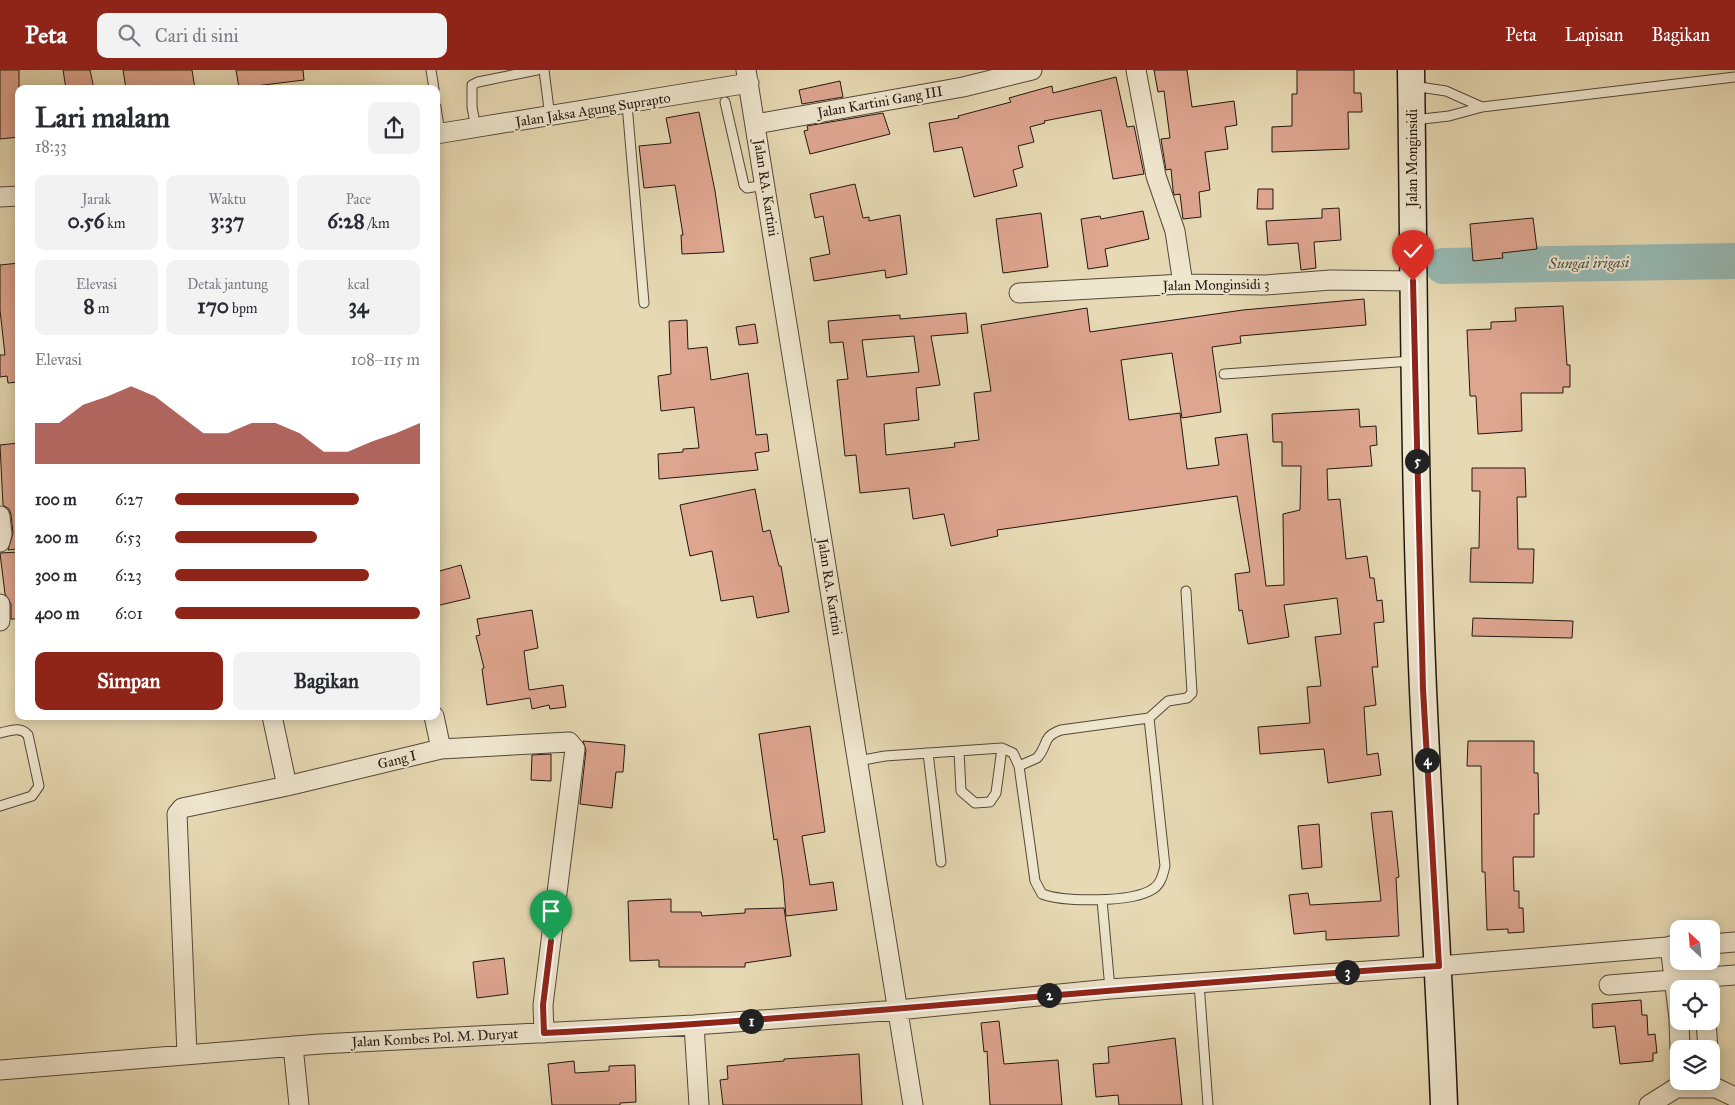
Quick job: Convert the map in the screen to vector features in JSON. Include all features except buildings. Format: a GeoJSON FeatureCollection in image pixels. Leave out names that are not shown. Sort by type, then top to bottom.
{"type":"FeatureCollection","features":[{"type":"Feature","properties":{"kind":"main road","name":"Jalan Monginsidi"},"geometry":{"type":"LineString","coordinates":[[1411,78],[1414,360],[1423,689],[1439,966],[1444,1105]]}},
{"type":"Feature","properties":{"kind":"street","name":"Jalan Kartini Gang III"},"geometry":{"type":"LineString","coordinates":[[756,124],[963,87],[1032,70]]}},
{"type":"Feature","properties":{"kind":"street"},"geometry":{"type":"LineString","coordinates":[[1136,70],[1156,176],[1175,231],[1183,284]]}},
{"type":"Feature","properties":{"kind":"street","name":"Jalan Jaksa Agung Suprapto"},"geometry":{"type":"LineString","coordinates":[[440,133],[476,129],[627,104],[747,77]]}},
{"type":"Feature","properties":{"kind":"street","name":"Jalan RA. Kartini"},"geometry":{"type":"LineString","coordinates":[[747,77],[756,124],[749,153],[765,185],[913,1105]]}},
{"type":"Feature","properties":{"kind":"street"},"geometry":{"type":"LineString","coordinates":[[0,197],[15,196]]}},
{"type":"Feature","properties":{"kind":"street","name":"Jalan Monginsidi 3"},"geometry":{"type":"LineString","coordinates":[[1019,293],[1183,284],[1265,284],[1330,280],[1413,281]]}},
{"type":"Feature","properties":{"kind":"street"},"geometry":{"type":"LineString","coordinates":[[0,604],[0,621]]}},
{"type":"Feature","properties":{"kind":"street"},"geometry":{"type":"LineString","coordinates":[[273,720],[286,786]]}},
{"type":"Feature","properties":{"kind":"street"},"geometry":{"type":"LineString","coordinates":[[435,720],[441,749]]}},
{"type":"Feature","properties":{"kind":"street","name":"Gang I"},"geometry":{"type":"LineString","coordinates":[[187,1054],[177,814],[182,808],[286,786],[441,749],[569,742],[575,750],[543,1005],[544,1033]]}},
{"type":"Feature","properties":{"kind":"street"},"geometry":{"type":"LineString","coordinates":[[1720,943],[1735,942]]}},
{"type":"Feature","properties":{"kind":"street","name":"Jalan Kombes Pol. M. Duryat"},"geometry":{"type":"LineString","coordinates":[[0,1070],[293,1046],[694,1025],[898,1010],[1110,989],[1439,966],[1670,946]]}},
{"type":"Feature","properties":{"kind":"street"},"geometry":{"type":"LineString","coordinates":[[1673,970],[1673,980],[1702,976],[1735,975]]}},
{"type":"Feature","properties":{"kind":"street"},"geometry":{"type":"LineString","coordinates":[[1609,985],[1670,980]]}},
{"type":"Feature","properties":{"kind":"street"},"geometry":{"type":"LineString","coordinates":[[694,1025],[699,1105]]}},
{"type":"Feature","properties":{"kind":"street"},"geometry":{"type":"LineString","coordinates":[[293,1046],[299,1105]]}},
{"type":"Feature","properties":{"kind":"street"},"geometry":{"type":"LineString","coordinates":[[1720,1088],[1735,1097]]}},
{"type":"Feature","properties":{"kind":"street"},"geometry":{"type":"LineString","coordinates":[[1650,1105],[1670,1089]]}},
{"type":"Feature","properties":{"kind":"lane"},"geometry":{"type":"LineString","coordinates":[[431,70],[433,85]]}},
{"type":"Feature","properties":{"kind":"lane"},"geometry":{"type":"LineString","coordinates":[[476,129],[472,107],[472,85],[478,82],[537,70]]}},
{"type":"Feature","properties":{"kind":"lane"},"geometry":{"type":"LineString","coordinates":[[544,70],[550,117]]}},
{"type":"Feature","properties":{"kind":"lane"},"geometry":{"type":"LineString","coordinates":[[1411,121],[1449,116],[1482,106],[1735,77]]}},
{"type":"Feature","properties":{"kind":"lane"},"geometry":{"type":"LineString","coordinates":[[1411,78],[1482,106]]}},
{"type":"Feature","properties":{"kind":"lane"},"geometry":{"type":"LineString","coordinates":[[725,102],[749,153]]}},
{"type":"Feature","properties":{"kind":"lane"},"geometry":{"type":"LineString","coordinates":[[627,104],[644,303]]}},
{"type":"Feature","properties":{"kind":"lane"},"geometry":{"type":"LineString","coordinates":[[1224,374],[1414,360]]}},
{"type":"Feature","properties":{"kind":"lane"},"geometry":{"type":"LineString","coordinates":[[1019,766],[1037,758],[1045,740],[1051,734],[1061,730],[1149,718],[1168,701],[1187,698],[1192,693],[1186,591]]}},
{"type":"Feature","properties":{"kind":"lane"},"geometry":{"type":"LineString","coordinates":[[858,761],[885,756],[1002,748],[1013,752],[1019,766],[1034,881],[1042,894],[1055,899],[1102,900],[1140,894],[1153,889],[1162,879],[1165,866],[1149,718]]}},
{"type":"Feature","properties":{"kind":"lane"},"geometry":{"type":"LineString","coordinates":[[0,733],[18,729],[24,730],[28,735],[39,786],[32,796],[0,806]]}},
{"type":"Feature","properties":{"kind":"lane"},"geometry":{"type":"LineString","coordinates":[[959,751],[961,791],[974,803],[990,802],[996,793],[1002,748]]}},
{"type":"Feature","properties":{"kind":"lane"},"geometry":{"type":"LineString","coordinates":[[928,753],[941,862]]}},
{"type":"Feature","properties":{"kind":"lane"},"geometry":{"type":"LineString","coordinates":[[1102,900],[1110,989]]}},
{"type":"Feature","properties":{"kind":"lane"},"geometry":{"type":"LineString","coordinates":[[1199,983],[1208,1105]]}},
{"type":"Feature","properties":{"kind":"waterway","name":"Sungai irigasi"},"geometry":{"type":"LineString","coordinates":[[1443,266],[1735,261]]}},
{"type":"Feature","properties":{"kind":"route"},"geometry":{"type":"LineString","coordinates":[[551,941],[543,1005],[544,1033],[694,1025],[898,1010],[1110,989],[1439,966],[1423,689],[1413,281]]}}]}
